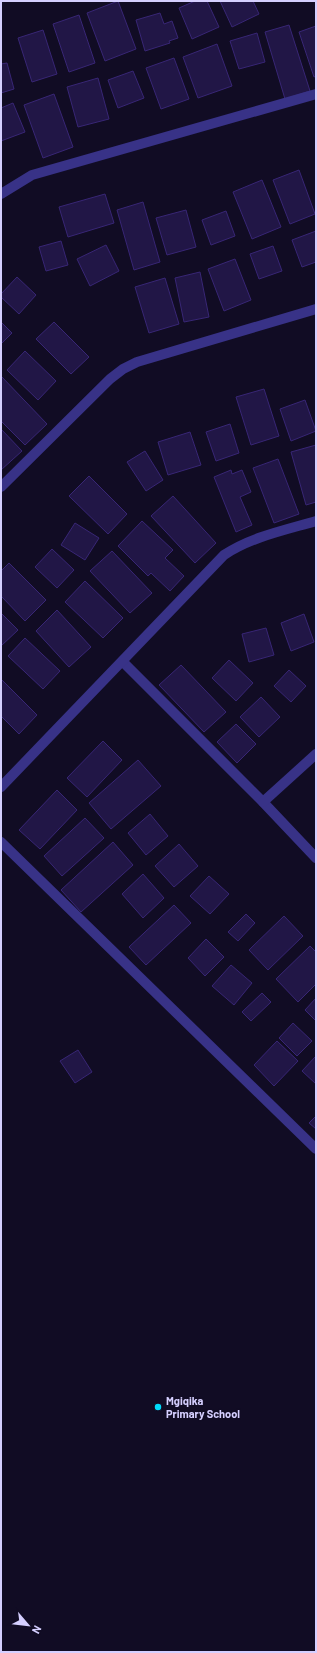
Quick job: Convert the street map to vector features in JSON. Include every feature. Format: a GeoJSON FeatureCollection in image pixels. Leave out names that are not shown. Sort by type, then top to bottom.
{"type":"FeatureCollection","features":[{"type":"Feature","properties":{"kind":"street"},"geometry":{"type":"LineString","coordinates":[[1,194],[32,175],[316,94]]}},
{"type":"Feature","properties":{"kind":"street"},"geometry":{"type":"LineString","coordinates":[[1,487],[110,379],[123,369],[137,362],[316,309]]}},
{"type":"Feature","properties":{"kind":"street"},"geometry":{"type":"LineString","coordinates":[[1,787],[123,662],[224,555],[249,541],[316,521]]}},
{"type":"Feature","properties":{"kind":"street"},"geometry":{"type":"LineString","coordinates":[[123,662],[263,802],[316,858]]}},
{"type":"Feature","properties":{"kind":"street"},"geometry":{"type":"LineString","coordinates":[[263,802],[316,754]]}},
{"type":"Feature","properties":{"kind":"street"},"geometry":{"type":"LineString","coordinates":[[1,842],[316,1149]]}},
{"type":"Feature","properties":{"kind":"building"},"geometry":{"type":"Polygon","coordinates":[[[118,1],[136,49],[105,61],[87,13],[118,1]]]}},
{"type":"Feature","properties":{"kind":"building"},"geometry":{"type":"Polygon","coordinates":[[[195,1],[207,1],[219,27],[192,39],[179,8],[195,1]]]}},
{"type":"Feature","properties":{"kind":"building"},"geometry":{"type":"Polygon","coordinates":[[[220,1],[253,1],[259,14],[232,27],[220,1]]]}},
{"type":"Feature","properties":{"kind":"building"},"geometry":{"type":"Polygon","coordinates":[[[160,13],[164,24],[172,21],[178,38],[169,41],[170,43],[145,51],[136,20],[160,13]]]}},
{"type":"Feature","properties":{"kind":"building"},"geometry":{"type":"Polygon","coordinates":[[[79,15],[95,63],[69,72],[53,24],[79,15]]]}},
{"type":"Feature","properties":{"kind":"building"},"geometry":{"type":"Polygon","coordinates":[[[289,25],[310,91],[285,99],[265,32],[289,25]]]}},
{"type":"Feature","properties":{"kind":"building"},"geometry":{"type":"Polygon","coordinates":[[[316,26],[316,76],[314,77],[299,32],[316,26]]]}},
{"type":"Feature","properties":{"kind":"building"},"geometry":{"type":"Polygon","coordinates":[[[43,30],[57,74],[32,82],[18,38],[43,30]]]}},
{"type":"Feature","properties":{"kind":"building"},"geometry":{"type":"Polygon","coordinates":[[[257,33],[265,62],[239,69],[230,41],[257,33]]]}},
{"type":"Feature","properties":{"kind":"building"},"geometry":{"type":"Polygon","coordinates":[[[217,44],[232,86],[198,98],[183,57],[217,44]]]}},
{"type":"Feature","properties":{"kind":"building"},"geometry":{"type":"Polygon","coordinates":[[[174,58],[189,99],[161,109],[146,68],[174,58]]]}},
{"type":"Feature","properties":{"kind":"building"},"geometry":{"type":"Polygon","coordinates":[[[7,63],[14,89],[1,93],[1,64],[7,63]]]}},
{"type":"Feature","properties":{"kind":"building"},"geometry":{"type":"Polygon","coordinates":[[[133,71],[144,98],[118,108],[108,80],[133,71]]]}},
{"type":"Feature","properties":{"kind":"building"},"geometry":{"type":"Polygon","coordinates":[[[98,78],[109,119],[78,127],[67,87],[98,78]]]}},
{"type":"Feature","properties":{"kind":"building"},"geometry":{"type":"Polygon","coordinates":[[[54,94],[73,147],[43,158],[24,105],[54,94]]]}},
{"type":"Feature","properties":{"kind":"building"},"geometry":{"type":"Polygon","coordinates":[[[13,103],[25,132],[1,141],[1,108],[13,103]]]}},
{"type":"Feature","properties":{"kind":"building"},"geometry":{"type":"Polygon","coordinates":[[[299,170],[315,214],[290,224],[273,180],[299,170]]]}},
{"type":"Feature","properties":{"kind":"building"},"geometry":{"type":"Polygon","coordinates":[[[262,180],[281,227],[252,239],[233,192],[262,180]]]}},
{"type":"Feature","properties":{"kind":"building"},"geometry":{"type":"Polygon","coordinates":[[[105,194],[114,223],[68,237],[59,207],[105,194]]]}},
{"type":"Feature","properties":{"kind":"building"},"geometry":{"type":"Polygon","coordinates":[[[143,202],[160,262],[134,270],[117,210],[143,202]]]}},
{"type":"Feature","properties":{"kind":"building"},"geometry":{"type":"Polygon","coordinates":[[[186,210],[196,247],[167,255],[156,218],[186,210]]]}},
{"type":"Feature","properties":{"kind":"building"},"geometry":{"type":"Polygon","coordinates":[[[226,211],[235,236],[211,245],[202,220],[226,211]]]}},
{"type":"Feature","properties":{"kind":"building"},"geometry":{"type":"Polygon","coordinates":[[[316,231],[316,262],[302,267],[292,240],[316,231]]]}},
{"type":"Feature","properties":{"kind":"building"},"geometry":{"type":"Polygon","coordinates":[[[61,241],[68,265],[46,271],[39,247],[61,241]]]}},
{"type":"Feature","properties":{"kind":"building"},"geometry":{"type":"Polygon","coordinates":[[[106,245],[119,271],[90,286],[77,259],[106,245]]]}},
{"type":"Feature","properties":{"kind":"building"},"geometry":{"type":"Polygon","coordinates":[[[273,246],[282,271],[259,279],[250,254],[273,246]]]}},
{"type":"Feature","properties":{"kind":"building"},"geometry":{"type":"Polygon","coordinates":[[[235,259],[251,300],[224,311],[208,269],[235,259]]]}},
{"type":"Feature","properties":{"kind":"building"},"geometry":{"type":"Polygon","coordinates":[[[200,272],[209,317],[184,322],[175,278],[200,272]]]}},
{"type":"Feature","properties":{"kind":"building"},"geometry":{"type":"Polygon","coordinates":[[[17,277],[36,295],[19,314],[1,297],[1,294],[17,277]]]}},
{"type":"Feature","properties":{"kind":"building"},"geometry":{"type":"Polygon","coordinates":[[[165,278],[179,324],[149,333],[135,287],[165,278]]]}},
{"type":"Feature","properties":{"kind":"building"},"geometry":{"type":"Polygon","coordinates":[[[1,322],[12,333],[1,344],[1,322]]]}},
{"type":"Feature","properties":{"kind":"building"},"geometry":{"type":"Polygon","coordinates":[[[54,322],[89,357],[71,374],[36,339],[54,322]]]}},
{"type":"Feature","properties":{"kind":"building"},"geometry":{"type":"Polygon","coordinates":[[[25,351],[56,381],[38,400],[7,370],[25,351]]]}},
{"type":"Feature","properties":{"kind":"building"},"geometry":{"type":"Polygon","coordinates":[[[1,376],[47,424],[25,445],[1,421],[1,376]]]}},
{"type":"Feature","properties":{"kind":"building"},"geometry":{"type":"Polygon","coordinates":[[[264,389],[279,436],[251,445],[236,397],[264,389]]]}},
{"type":"Feature","properties":{"kind":"building"},"geometry":{"type":"Polygon","coordinates":[[[305,400],[316,431],[291,441],[280,409],[305,400]]]}},
{"type":"Feature","properties":{"kind":"building"},"geometry":{"type":"Polygon","coordinates":[[[230,424],[239,453],[216,461],[206,432],[230,424]]]}},
{"type":"Feature","properties":{"kind":"building"},"geometry":{"type":"Polygon","coordinates":[[[1,429],[22,451],[1,470],[1,429]]]}},
{"type":"Feature","properties":{"kind":"building"},"geometry":{"type":"Polygon","coordinates":[[[190,432],[201,465],[168,475],[158,442],[190,432]]]}},
{"type":"Feature","properties":{"kind":"building"},"geometry":{"type":"Polygon","coordinates":[[[316,445],[316,502],[306,505],[291,452],[316,445]]]}},
{"type":"Feature","properties":{"kind":"building"},"geometry":{"type":"Polygon","coordinates":[[[145,451],[163,480],[146,491],[127,462],[145,451]]]}},
{"type":"Feature","properties":{"kind":"building"},"geometry":{"type":"Polygon","coordinates":[[[278,459],[299,514],[274,523],[253,468],[278,459]]]}},
{"type":"Feature","properties":{"kind":"building"},"geometry":{"type":"Polygon","coordinates":[[[231,470],[232,474],[242,470],[251,492],[240,497],[252,525],[236,532],[214,477],[231,470]]]}},
{"type":"Feature","properties":{"kind":"building"},"geometry":{"type":"Polygon","coordinates":[[[89,476],[127,514],[108,534],[69,496],[89,476]]]}},
{"type":"Feature","properties":{"kind":"building"},"geometry":{"type":"Polygon","coordinates":[[[173,496],[216,543],[195,563],[151,516],[173,496]]]}},
{"type":"Feature","properties":{"kind":"building"},"geometry":{"type":"Polygon","coordinates":[[[142,521],[173,550],[165,558],[184,576],[170,591],[151,573],[148,576],[118,546],[142,521]]]}},
{"type":"Feature","properties":{"kind":"building"},"geometry":{"type":"Polygon","coordinates":[[[75,523],[99,538],[85,560],[61,545],[75,523]]]}},
{"type":"Feature","properties":{"kind":"building"},"geometry":{"type":"Polygon","coordinates":[[[52,549],[74,570],[57,588],[35,567],[52,549]]]}},
{"type":"Feature","properties":{"kind":"building"},"geometry":{"type":"Polygon","coordinates":[[[112,551],[152,593],[130,613],[90,571],[112,551]]]}},
{"type":"Feature","properties":{"kind":"building"},"geometry":{"type":"Polygon","coordinates":[[[9,563],[46,600],[25,621],[1,596],[1,571],[9,563]]]}},
{"type":"Feature","properties":{"kind":"building"},"geometry":{"type":"Polygon","coordinates":[[[85,581],[123,618],[103,638],[65,602],[85,581]]]}},
{"type":"Feature","properties":{"kind":"building"},"geometry":{"type":"Polygon","coordinates":[[[57,610],[91,647],[69,667],[36,631],[57,610]]]}},
{"type":"Feature","properties":{"kind":"building"},"geometry":{"type":"Polygon","coordinates":[[[1,613],[18,630],[1,646],[1,613]]]}},
{"type":"Feature","properties":{"kind":"building"},"geometry":{"type":"Polygon","coordinates":[[[304,614],[314,642],[291,651],[281,623],[304,614]]]}},
{"type":"Feature","properties":{"kind":"building"},"geometry":{"type":"Polygon","coordinates":[[[266,628],[274,655],[249,662],[242,634],[266,628]]]}},
{"type":"Feature","properties":{"kind":"building"},"geometry":{"type":"Polygon","coordinates":[[[25,638],[60,671],[43,689],[8,656],[25,638]]]}},
{"type":"Feature","properties":{"kind":"building"},"geometry":{"type":"Polygon","coordinates":[[[229,660],[253,683],[236,701],[212,678],[229,660]]]}},
{"type":"Feature","properties":{"kind":"building"},"geometry":{"type":"Polygon","coordinates":[[[181,665],[226,712],[204,732],[159,685],[181,665]]]}},
{"type":"Feature","properties":{"kind":"building"},"geometry":{"type":"Polygon","coordinates":[[[289,670],[306,686],[291,702],[274,686],[289,670]]]}},
{"type":"Feature","properties":{"kind":"building"},"geometry":{"type":"Polygon","coordinates":[[[1,679],[37,715],[19,734],[1,716],[1,679]]]}},
{"type":"Feature","properties":{"kind":"building"},"geometry":{"type":"Polygon","coordinates":[[[261,697],[280,717],[259,737],[240,717],[261,697]]]}},
{"type":"Feature","properties":{"kind":"building"},"geometry":{"type":"Polygon","coordinates":[[[236,724],[256,744],[237,763],[217,742],[236,724]]]}},
{"type":"Feature","properties":{"kind":"building"},"geometry":{"type":"Polygon","coordinates":[[[103,741],[122,760],[87,797],[67,778],[103,741]]]}},
{"type":"Feature","properties":{"kind":"building"},"geometry":{"type":"Polygon","coordinates":[[[138,760],[161,786],[111,829],[89,803],[138,760]]]}},
{"type":"Feature","properties":{"kind":"building"},"geometry":{"type":"Polygon","coordinates":[[[57,790],[77,810],[40,849],[19,830],[57,790]]]}},
{"type":"Feature","properties":{"kind":"building"},"geometry":{"type":"Polygon","coordinates":[[[150,814],[168,836],[146,855],[128,833],[150,814]]]}},
{"type":"Feature","properties":{"kind":"building"},"geometry":{"type":"Polygon","coordinates":[[[85,818],[104,838],[62,876],[44,856],[85,818]]]}},
{"type":"Feature","properties":{"kind":"building"},"geometry":{"type":"Polygon","coordinates":[[[113,842],[133,865],[81,912],[61,890],[113,842]]]}},
{"type":"Feature","properties":{"kind":"building"},"geometry":{"type":"Polygon","coordinates":[[[179,844],[198,866],[174,887],[155,866],[179,844]]]}},
{"type":"Feature","properties":{"kind":"building"},"geometry":{"type":"Polygon","coordinates":[[[143,874],[164,898],[143,918],[122,894],[143,874]]]}},
{"type":"Feature","properties":{"kind":"building"},"geometry":{"type":"Polygon","coordinates":[[[209,876],[229,894],[210,914],[190,896],[209,876]]]}},
{"type":"Feature","properties":{"kind":"building"},"geometry":{"type":"Polygon","coordinates":[[[174,905],[191,923],[146,965],[129,947],[174,905]]]}},
{"type":"Feature","properties":{"kind":"building"},"geometry":{"type":"Polygon","coordinates":[[[246,914],[255,923],[238,941],[228,932],[246,914]]]}},
{"type":"Feature","properties":{"kind":"building"},"geometry":{"type":"Polygon","coordinates":[[[284,916],[303,936],[268,970],[249,950],[284,916]]]}},
{"type":"Feature","properties":{"kind":"building"},"geometry":{"type":"Polygon","coordinates":[[[206,939],[224,957],[205,976],[188,958],[206,939]]]}},
{"type":"Feature","properties":{"kind":"building"},"geometry":{"type":"Polygon","coordinates":[[[310,946],[316,952],[316,984],[298,1002],[276,979],[310,946]]]}},
{"type":"Feature","properties":{"kind":"building"},"geometry":{"type":"Polygon","coordinates":[[[231,965],[252,983],[234,1005],[212,986],[231,965]]]}},
{"type":"Feature","properties":{"kind":"building"},"geometry":{"type":"Polygon","coordinates":[[[262,993],[271,1002],[251,1021],[242,1012],[262,993]]]}},
{"type":"Feature","properties":{"kind":"building"},"geometry":{"type":"Polygon","coordinates":[[[316,998],[316,1021],[305,1010],[316,998]]]}},
{"type":"Feature","properties":{"kind":"building"},"geometry":{"type":"Polygon","coordinates":[[[293,1023],[312,1041],[297,1056],[279,1038],[293,1023]]]}},
{"type":"Feature","properties":{"kind":"building"},"geometry":{"type":"Polygon","coordinates":[[[277,1041],[298,1061],[274,1086],[254,1065],[277,1041]]]}},
{"type":"Feature","properties":{"kind":"building"},"geometry":{"type":"Polygon","coordinates":[[[78,1050],[92,1072],[75,1083],[60,1061],[78,1050]]]}},
{"type":"Feature","properties":{"kind":"building"},"geometry":{"type":"Polygon","coordinates":[[[316,1056],[316,1084],[302,1071],[316,1056]]]}},
{"type":"Feature","properties":{"kind":"building"},"geometry":{"type":"Polygon","coordinates":[[[316,1116],[316,1129],[309,1123],[316,1116]]]}},
{"type":"Feature","properties":{"kind":"place","name":"Mgiqika Primary School"},"geometry":{"type":"Point","coordinates":[158,1407]}}]}
